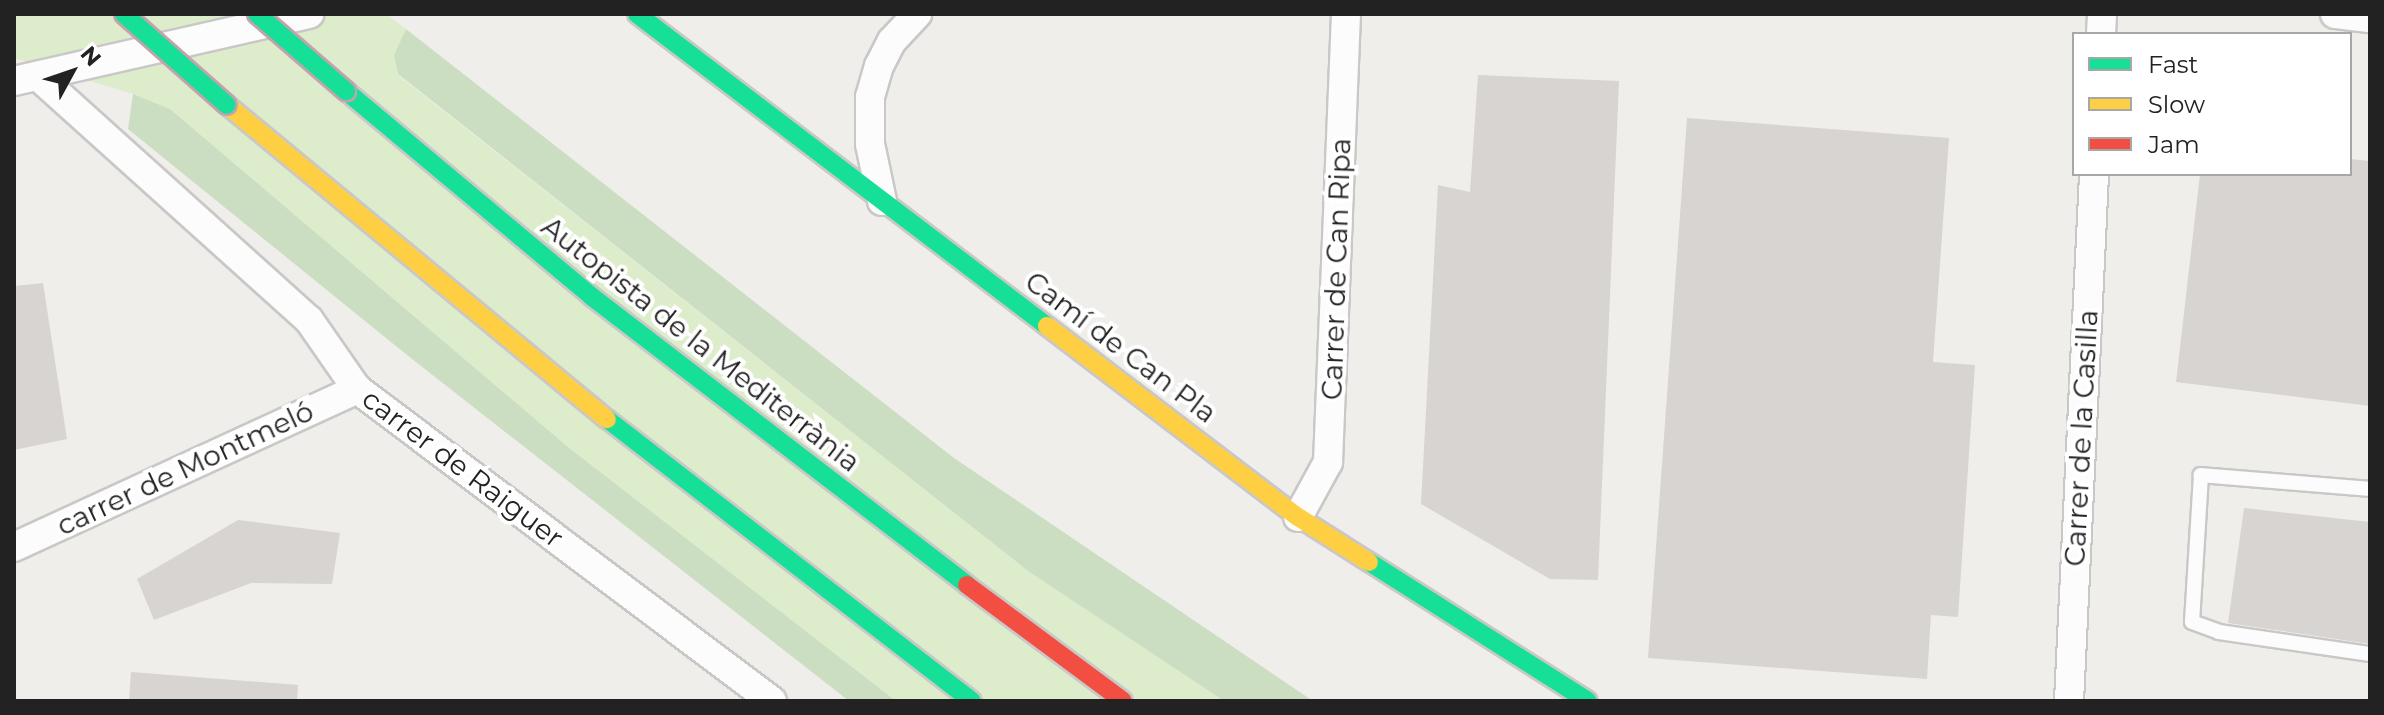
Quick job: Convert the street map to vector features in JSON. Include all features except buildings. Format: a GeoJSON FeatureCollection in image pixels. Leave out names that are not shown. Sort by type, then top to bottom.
{"type":"FeatureCollection","features":[{"type":"Feature","properties":{"kind":"main road"},"geometry":{"type":"LineString","coordinates":[[124,14],[227,105],[656,460],[972,701]]}},
{"type":"Feature","properties":{"kind":"main road","name":"Autopista de la Mediterrània"},"geometry":{"type":"LineString","coordinates":[[257,14],[591,296],[846,494],[1123,701]]}},
{"type":"Feature","properties":{"kind":"main road","name":"Camí de Can Pla"},"geometry":{"type":"LineString","coordinates":[[637,14],[1298,517],[1588,701]]}},
{"type":"Feature","properties":{"kind":"street"},"geometry":{"type":"LineString","coordinates":[[27,79],[309,14]]}},
{"type":"Feature","properties":{"kind":"street"},"geometry":{"type":"LineString","coordinates":[[882,201],[870,144],[870,97],[879,66],[892,41],[917,14]]}},
{"type":"Feature","properties":{"kind":"street","name":"Carrer de Can Ripa"},"geometry":{"type":"LineString","coordinates":[[1298,517],[1328,462],[1346,14]]}},
{"type":"Feature","properties":{"kind":"street"},"geometry":{"type":"LineString","coordinates":[[2335,14],[2370,18]]}},
{"type":"Feature","properties":{"kind":"street","name":"carrer de Raiguer"},"geometry":{"type":"LineString","coordinates":[[27,79],[309,320],[357,389],[772,701]]}},
{"type":"Feature","properties":{"kind":"street","name":"Carrer de la Casilla"},"geometry":{"type":"LineString","coordinates":[[2069,701],[2094,176]]}},
{"type":"Feature","properties":{"kind":"street","name":"carrer de Montmeló"},"geometry":{"type":"LineString","coordinates":[[14,547],[357,389]]}},
{"type":"Feature","properties":{"kind":"lane"},"geometry":{"type":"LineString","coordinates":[[2370,489],[2201,475],[2192,622],[2219,632],[2370,654]]}},
{"type":"Feature","properties":{"kind":"green space"},"geometry":{"type":"Polygon","coordinates":[[[14,14],[386,14],[406,29],[394,55],[398,75],[1028,571],[1224,701],[896,701],[568,447],[170,109],[133,94],[14,58],[14,14]]]}},
{"type":"Feature","properties":{"kind":"green space"},"geometry":{"type":"Polygon","coordinates":[[[406,29],[954,458],[1313,701],[1224,701],[1028,571],[398,74],[394,55],[406,29]]]}},
{"type":"Feature","properties":{"kind":"green space"},"geometry":{"type":"Polygon","coordinates":[[[133,94],[170,109],[568,447],[896,701],[849,701],[407,355],[128,129],[133,94]]]}},
{"type":"Feature","properties":{"kind":"traffic: fast"},"geometry":{"type":"LineString","coordinates":[[124,14],[227,105]]}},
{"type":"Feature","properties":{"kind":"traffic: fast"},"geometry":{"type":"LineString","coordinates":[[257,14],[346,91]]}},
{"type":"Feature","properties":{"kind":"traffic: fast"},"geometry":{"type":"LineString","coordinates":[[637,14],[1047,326]]}},
{"type":"Feature","properties":{"kind":"traffic: fast"},"geometry":{"type":"LineString","coordinates":[[346,91],[591,296],[967,585]]}},
{"type":"Feature","properties":{"kind":"traffic: fast"},"geometry":{"type":"LineString","coordinates":[[607,419],[972,701]]}},
{"type":"Feature","properties":{"kind":"traffic: fast"},"geometry":{"type":"LineString","coordinates":[[1369,562],[1588,701]]}},
{"type":"Feature","properties":{"kind":"traffic: slow"},"geometry":{"type":"LineString","coordinates":[[227,105],[607,419]]}},
{"type":"Feature","properties":{"kind":"traffic: slow"},"geometry":{"type":"LineString","coordinates":[[1047,326],[1298,517],[1369,562]]}},
{"type":"Feature","properties":{"kind":"traffic: jam"},"geometry":{"type":"LineString","coordinates":[[967,585],[1123,701]]}}]}
